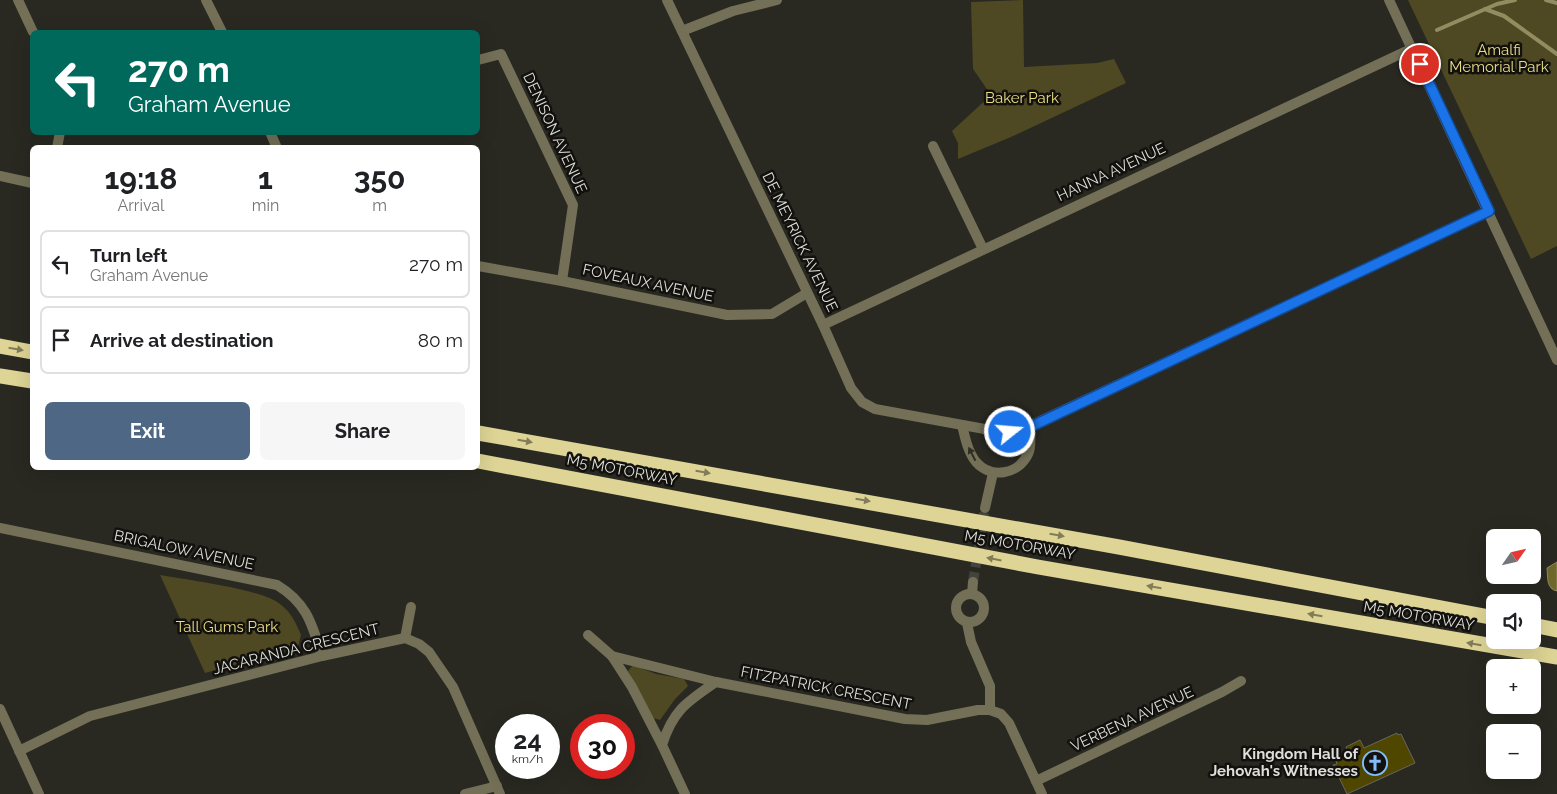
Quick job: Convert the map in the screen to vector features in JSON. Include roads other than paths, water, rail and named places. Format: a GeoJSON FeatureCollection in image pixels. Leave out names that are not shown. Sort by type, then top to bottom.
{"type":"FeatureCollection","features":[{"type":"Feature","properties":{"kind":"highway"},"geometry":{"type":"LineString","coordinates":[[0,346],[30,352]]}},
{"type":"Feature","properties":{"kind":"highway"},"geometry":{"type":"LineString","coordinates":[[0,376],[30,381]]}},
{"type":"Feature","properties":{"kind":"highway","name":"M5 MOTORWAY"},"geometry":{"type":"LineString","coordinates":[[480,432],[1109,545],[1486,616]]}},
{"type":"Feature","properties":{"kind":"highway","name":"M5 MOTORWAY"},"geometry":{"type":"LineString","coordinates":[[480,461],[1038,567],[1557,658]]}},
{"type":"Feature","properties":{"kind":"highway"},"geometry":{"type":"LineString","coordinates":[[1541,627],[1557,630]]}},
{"type":"Feature","properties":{"kind":"street"},"geometry":{"type":"LineString","coordinates":[[18,0],[32,30]]}},
{"type":"Feature","properties":{"kind":"street"},"geometry":{"type":"LineString","coordinates":[[206,0],[221,30]]}},
{"type":"Feature","properties":{"kind":"street","name":"DE MEYRICK AVENUE"},"geometry":{"type":"LineString","coordinates":[[667,0],[823,325],[851,388],[862,402],[875,409],[1001,432],[1016,432],[1489,211]]}},
{"type":"Feature","properties":{"kind":"street"},"geometry":{"type":"LineString","coordinates":[[682,31],[733,11],[777,0]]}},
{"type":"Feature","properties":{"kind":"street"},"geometry":{"type":"LineString","coordinates":[[1389,0],[1553,343],[1557,360]]}},
{"type":"Feature","properties":{"kind":"street","name":"HANNA AVENUE"},"geometry":{"type":"LineString","coordinates":[[823,325],[1413,48]]}},
{"type":"Feature","properties":{"kind":"street","name":"DENISON AVENUE"},"geometry":{"type":"LineString","coordinates":[[480,59],[501,54],[573,205],[562,281]]}},
{"type":"Feature","properties":{"kind":"street"},"geometry":{"type":"LineString","coordinates":[[933,146],[983,249]]}},
{"type":"Feature","properties":{"kind":"street"},"geometry":{"type":"LineString","coordinates":[[0,176],[30,183]]}},
{"type":"Feature","properties":{"kind":"street","name":"FOVEAUX AVENUE"},"geometry":{"type":"LineString","coordinates":[[480,266],[727,315],[772,314],[807,293]]}},
{"type":"Feature","properties":{"kind":"street"},"geometry":{"type":"LineString","coordinates":[[962,425],[974,460],[993,473],[1010,471],[1022,463],[1030,447],[1030,427]]}},
{"type":"Feature","properties":{"kind":"street"},"geometry":{"type":"LineString","coordinates":[[986,508],[993,473]]}},
{"type":"Feature","properties":{"kind":"street","name":"BRIGALOW AVENUE"},"geometry":{"type":"LineString","coordinates":[[0,528],[277,585],[291,593],[304,608],[312,624],[322,656]]}},
{"type":"Feature","properties":{"kind":"street"},"geometry":{"type":"LineString","coordinates":[[972,594],[973,582]]}},
{"type":"Feature","properties":{"kind":"street"},"geometry":{"type":"LineString","coordinates":[[967,623],[980,619],[984,611],[983,602],[972,594],[962,596],[956,604],[956,613],[959,618],[967,623],[971,642],[990,686],[992,696],[990,710],[1001,714],[1009,723],[1042,794]]}},
{"type":"Feature","properties":{"kind":"street"},"geometry":{"type":"LineString","coordinates":[[411,607],[405,638],[419,644],[428,652],[452,687],[498,790],[465,794]]}},
{"type":"Feature","properties":{"kind":"street","name":"FITZPATRICK CRESCENT"},"geometry":{"type":"LineString","coordinates":[[588,635],[612,656],[632,687],[662,745],[684,794]]}},
{"type":"Feature","properties":{"kind":"street","name":"JACARANDA CRESCENT"},"geometry":{"type":"LineString","coordinates":[[19,751],[90,716],[322,656],[405,638]]}},
{"type":"Feature","properties":{"kind":"street","name":"FITZPATRICK CRESCENT"},"geometry":{"type":"LineString","coordinates":[[612,656],[716,682],[905,719],[927,720],[978,710],[990,710]]}},
{"type":"Feature","properties":{"kind":"street","name":"VERBENA AVENUE"},"geometry":{"type":"LineString","coordinates":[[1036,781],[1222,692],[1241,681]]}},
{"type":"Feature","properties":{"kind":"street"},"geometry":{"type":"LineString","coordinates":[[662,745],[680,709],[716,682]]}},
{"type":"Feature","properties":{"kind":"street"},"geometry":{"type":"LineString","coordinates":[[0,709],[39,794]]}},
{"type":"Feature","properties":{"kind":"waterway"},"geometry":{"type":"LineString","coordinates":[[1437,30],[1497,4],[1515,0]]}},
{"type":"Feature","properties":{"kind":"waterway"},"geometry":{"type":"LineString","coordinates":[[1546,0],[1557,3]]}},
{"type":"Feature","properties":{"kind":"waterway"},"geometry":{"type":"LineString","coordinates":[[1485,9],[1504,16],[1557,54]]}},
{"type":"Feature","properties":{"kind":"tunnel"},"geometry":{"type":"LineString","coordinates":[[973,582],[985,508]]}},
{"type":"Feature","properties":{"kind":"place","name":"Kingdom Hall of Jehovah's Witnesses"},"geometry":{"type":"Point","coordinates":[1375,763]}},
{"type":"Feature","properties":{"kind":"park label","name":"Amalfi Memorial Park"},"geometry":{"type":"Point","coordinates":[1499,58]}},
{"type":"Feature","properties":{"kind":"park label","name":"Baker Park"},"geometry":{"type":"Point","coordinates":[1022,98]}},
{"type":"Feature","properties":{"kind":"park label","name":"Tall Gums Park"},"geometry":{"type":"Point","coordinates":[227,627]}}]}
